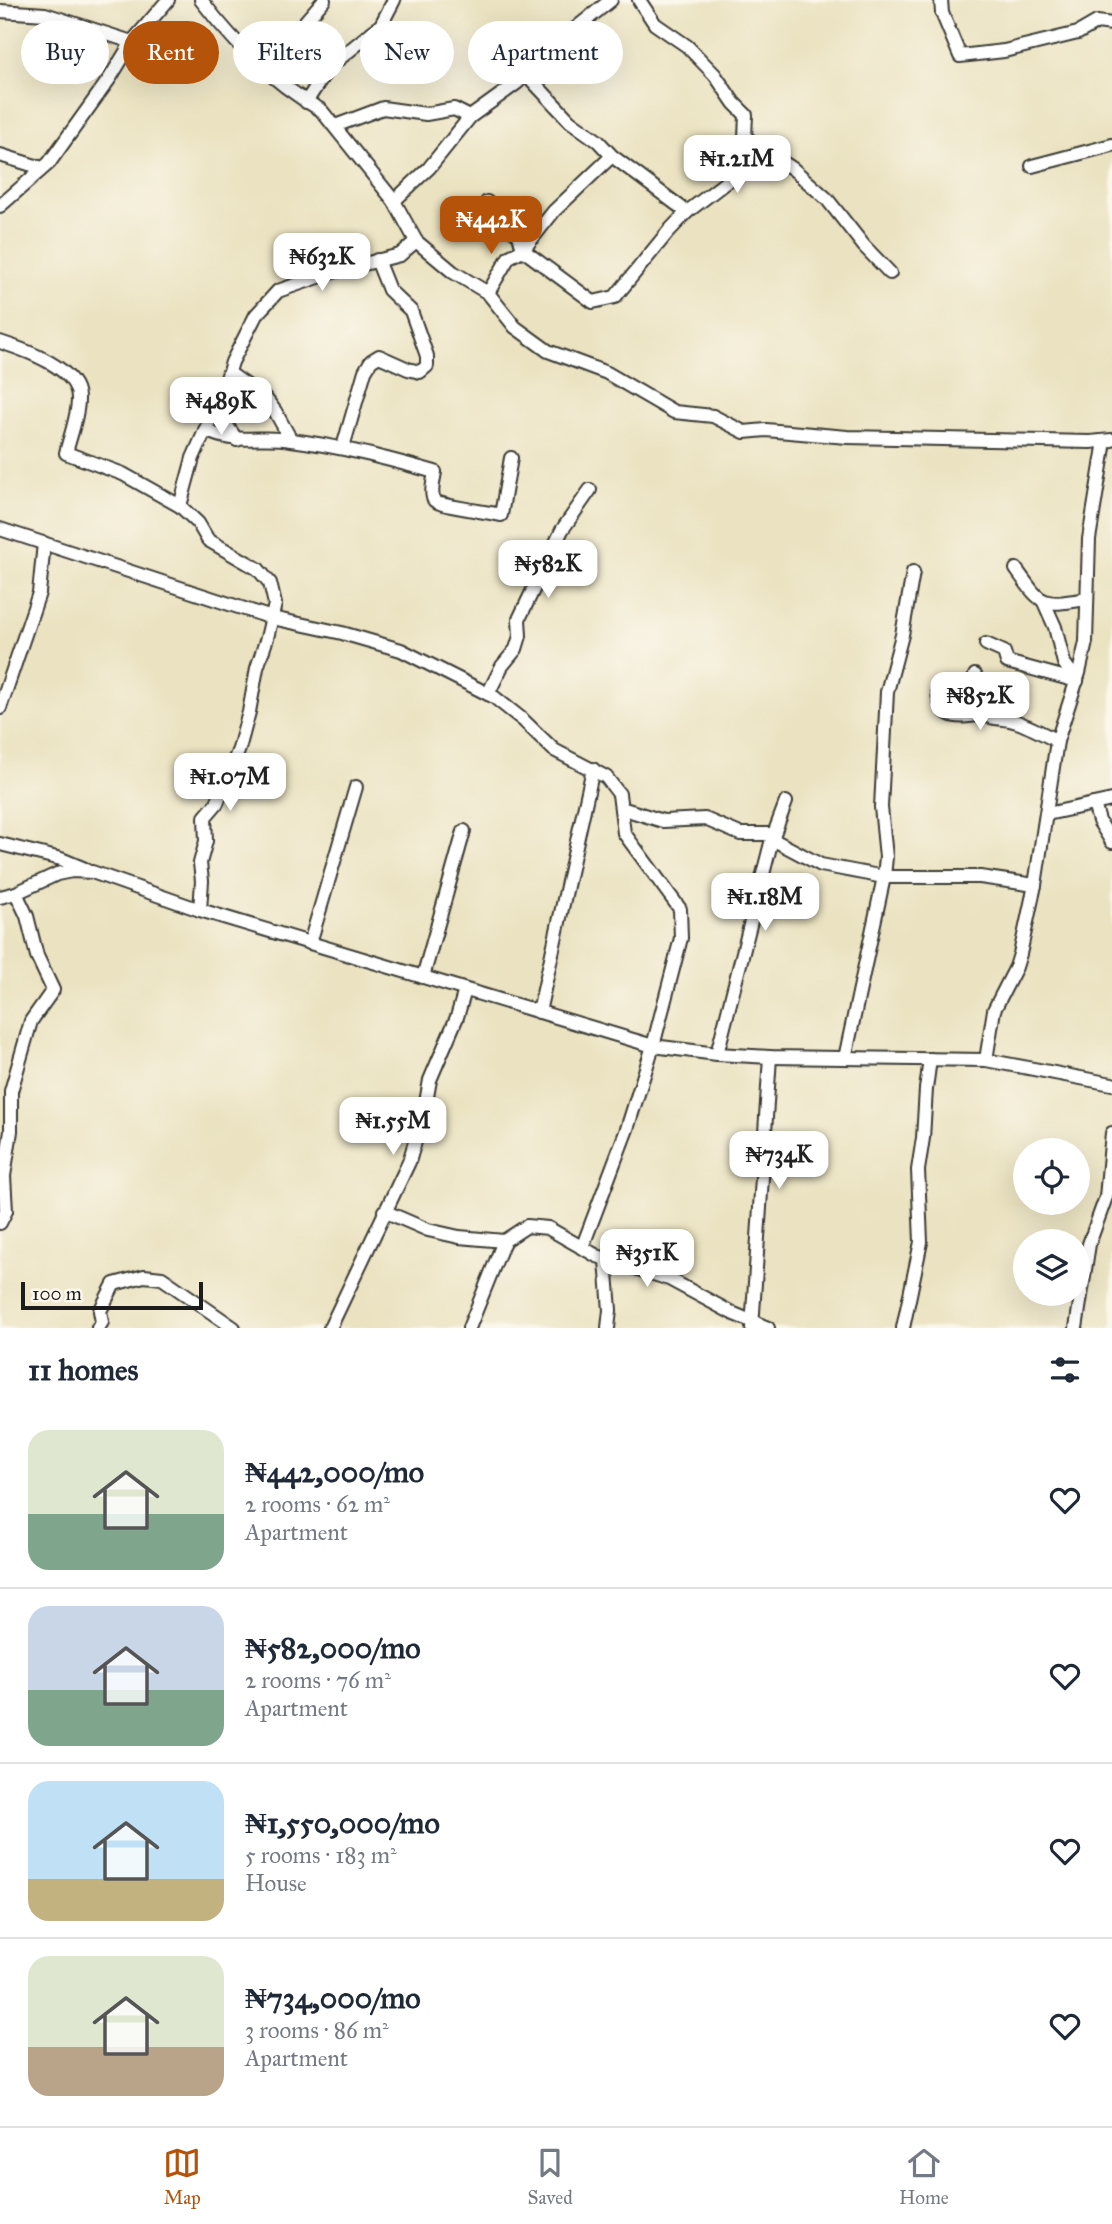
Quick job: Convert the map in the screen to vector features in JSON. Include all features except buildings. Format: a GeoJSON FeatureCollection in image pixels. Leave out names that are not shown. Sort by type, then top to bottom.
{"type":"FeatureCollection","features":[{"type":"Feature","properties":{"kind":"street"},"geometry":{"type":"LineString","coordinates":[[201,0],[233,39]]}},
{"type":"Feature","properties":{"kind":"street"},"geometry":{"type":"LineString","coordinates":[[306,21],[324,0]]}},
{"type":"Feature","properties":{"kind":"street"},"geometry":{"type":"LineString","coordinates":[[306,102],[329,66],[381,25],[394,0]]}},
{"type":"Feature","properties":{"kind":"street"},"geometry":{"type":"LineString","coordinates":[[585,21],[611,0]]}},
{"type":"Feature","properties":{"kind":"street"},"geometry":{"type":"LineString","coordinates":[[639,0],[655,24],[687,46],[715,75],[734,103],[746,115],[745,137],[793,169],[827,199],[864,246],[890,273]]}},
{"type":"Feature","properties":{"kind":"street"},"geometry":{"type":"LineString","coordinates":[[942,0],[942,13],[960,57],[1004,51],[1077,33],[1097,22],[1112,24]]}},
{"type":"Feature","properties":{"kind":"street"},"geometry":{"type":"LineString","coordinates":[[149,21],[165,2]]}},
{"type":"Feature","properties":{"kind":"street"},"geometry":{"type":"LineString","coordinates":[[0,10],[45,14],[123,39]]}},
{"type":"Feature","properties":{"kind":"street"},"geometry":{"type":"LineString","coordinates":[[0,205],[42,168],[123,57]]}},
{"type":"Feature","properties":{"kind":"street"},"geometry":{"type":"LineString","coordinates":[[284,84],[306,102],[321,110],[335,126],[367,171],[394,201],[416,241],[453,272],[488,293],[515,327],[548,351],[607,373],[674,412],[713,416],[744,432],[766,430],[847,437],[1108,440],[1088,538],[1086,642],[1077,681],[1057,741],[1035,885],[1016,967],[994,1010],[986,1060]]}},
{"type":"Feature","properties":{"kind":"street"},"geometry":{"type":"LineString","coordinates":[[394,201],[429,168],[470,117],[516,84]]}},
{"type":"Feature","properties":{"kind":"street"},"geometry":{"type":"LineString","coordinates":[[535,84],[570,121],[687,212]]}},
{"type":"Feature","properties":{"kind":"street"},"geometry":{"type":"LineString","coordinates":[[335,126],[383,108],[425,114],[454,109],[470,117]]}},
{"type":"Feature","properties":{"kind":"street"},"geometry":{"type":"LineString","coordinates":[[1032,166],[1112,145]]}},
{"type":"Feature","properties":{"kind":"street"},"geometry":{"type":"LineString","coordinates":[[487,202],[502,221],[519,235],[523,250],[593,302],[602,301],[615,297],[667,232],[762,148]]}},
{"type":"Feature","properties":{"kind":"street"},"geometry":{"type":"LineString","coordinates":[[0,155],[42,168]]}},
{"type":"Feature","properties":{"kind":"street"},"geometry":{"type":"LineString","coordinates":[[488,293],[509,257],[523,250],[554,211],[612,156]]}},
{"type":"Feature","properties":{"kind":"street"},"geometry":{"type":"LineString","coordinates":[[180,506],[192,458],[215,409],[232,362],[256,315],[278,290],[336,271],[400,255],[416,241]]}},
{"type":"Feature","properties":{"kind":"street"},"geometry":{"type":"LineString","coordinates":[[343,447],[370,361],[379,356],[420,372],[426,366],[427,356],[411,311],[389,289],[377,260]]}},
{"type":"Feature","properties":{"kind":"street"},"geometry":{"type":"LineString","coordinates":[[0,342],[43,359],[63,371],[76,385],[78,399],[66,453],[123,474],[180,506],[198,523],[208,540],[258,569],[270,583],[275,604],[239,749],[217,803],[205,817],[206,841],[200,863],[200,910]]}},
{"type":"Feature","properties":{"kind":"street"},"geometry":{"type":"LineString","coordinates":[[229,373],[266,399],[291,440]]}},
{"type":"Feature","properties":{"kind":"street"},"geometry":{"type":"LineString","coordinates":[[215,409],[237,440]]}},
{"type":"Feature","properties":{"kind":"street"},"geometry":{"type":"LineString","coordinates":[[205,430],[222,438],[237,440],[291,440],[343,447],[435,472],[432,493],[439,505],[501,514],[511,458]]}},
{"type":"Feature","properties":{"kind":"street"},"geometry":{"type":"LineString","coordinates":[[488,694],[502,666],[516,649],[520,636],[519,619],[562,530],[590,490]]}},
{"type":"Feature","properties":{"kind":"street"},"geometry":{"type":"LineString","coordinates":[[0,529],[272,618],[342,633],[401,650],[488,694],[523,720],[554,750],[606,777],[619,794],[624,834],[680,909],[681,938],[653,1046],[627,1129],[582,1248]]}},
{"type":"Feature","properties":{"kind":"street"},"geometry":{"type":"LineString","coordinates":[[0,708],[39,593],[44,543]]}},
{"type":"Feature","properties":{"kind":"street"},"geometry":{"type":"LineString","coordinates":[[1016,569],[1036,596],[1052,604],[1087,599]]}},
{"type":"Feature","properties":{"kind":"street"},"geometry":{"type":"LineString","coordinates":[[845,1058],[884,877],[886,857],[881,807],[887,692],[902,635],[913,572]]}},
{"type":"Feature","properties":{"kind":"street"},"geometry":{"type":"LineString","coordinates":[[1043,600],[1055,627],[1064,663],[1077,681]]}},
{"type":"Feature","properties":{"kind":"street"},"geometry":{"type":"LineString","coordinates":[[986,644],[1004,652],[1007,662],[1077,681]]}},
{"type":"Feature","properties":{"kind":"street"},"geometry":{"type":"LineString","coordinates":[[975,675],[970,699],[975,709],[988,718],[1013,721],[1057,741]]}},
{"type":"Feature","properties":{"kind":"street"},"geometry":{"type":"LineString","coordinates":[[938,685],[938,696],[946,712],[957,718],[982,714]]}},
{"type":"Feature","properties":{"kind":"street"},"geometry":{"type":"LineString","coordinates":[[540,1012],[593,769]]}},
{"type":"Feature","properties":{"kind":"street"},"geometry":{"type":"LineString","coordinates":[[310,943],[356,787]]}},
{"type":"Feature","properties":{"kind":"street"},"geometry":{"type":"LineString","coordinates":[[1047,814],[1112,800]]}},
{"type":"Feature","properties":{"kind":"street"},"geometry":{"type":"LineString","coordinates":[[716,1054],[773,837],[786,802]]}},
{"type":"Feature","properties":{"kind":"street"},"geometry":{"type":"LineString","coordinates":[[1094,804],[1099,821],[1112,842]]}},
{"type":"Feature","properties":{"kind":"street"},"geometry":{"type":"LineString","coordinates":[[621,808],[663,821],[705,819],[740,834],[773,837],[821,865],[884,877],[980,877],[1035,885]]}},
{"type":"Feature","properties":{"kind":"street"},"geometry":{"type":"LineString","coordinates":[[423,977],[464,831]]}},
{"type":"Feature","properties":{"kind":"street"},"geometry":{"type":"LineString","coordinates":[[0,844],[61,859],[200,910],[653,1046],[770,1057],[986,1060],[1112,1084]]}},
{"type":"Feature","properties":{"kind":"street"},"geometry":{"type":"LineString","coordinates":[[0,897],[16,893],[57,874],[72,871],[92,872]]}},
{"type":"Feature","properties":{"kind":"street"},"geometry":{"type":"LineString","coordinates":[[0,1223],[6,1211],[4,1176],[11,1131],[11,1091],[31,1021],[53,990],[37,956],[27,916],[16,893]]}},
{"type":"Feature","properties":{"kind":"street"},"geometry":{"type":"LineString","coordinates":[[330,1328],[409,1162],[425,1108],[430,1080],[457,1017],[465,989]]}},
{"type":"Feature","properties":{"kind":"street"},"geometry":{"type":"LineString","coordinates":[[751,1326],[770,1057]]}},
{"type":"Feature","properties":{"kind":"street"},"geometry":{"type":"LineString","coordinates":[[903,1328],[921,1242],[918,1170],[930,1059]]}},
{"type":"Feature","properties":{"kind":"street"},"geometry":{"type":"LineString","coordinates":[[1076,1328],[1089,1244],[1109,1198],[1112,1133]]}},
{"type":"Feature","properties":{"kind":"street"},"geometry":{"type":"LineString","coordinates":[[384,1211],[428,1230],[459,1237],[504,1241]]}},
{"type":"Feature","properties":{"kind":"street"},"geometry":{"type":"LineString","coordinates":[[468,1328],[504,1241],[527,1226],[534,1225],[548,1228],[606,1260],[669,1279],[751,1326],[768,1328]]}},
{"type":"Feature","properties":{"kind":"street"},"geometry":{"type":"LineString","coordinates":[[606,1260],[610,1310],[608,1328]]}},
{"type":"Feature","properties":{"kind":"street"},"geometry":{"type":"LineString","coordinates":[[98,1328],[102,1322],[100,1311],[114,1284],[144,1276],[162,1278],[234,1328]]}}]}
